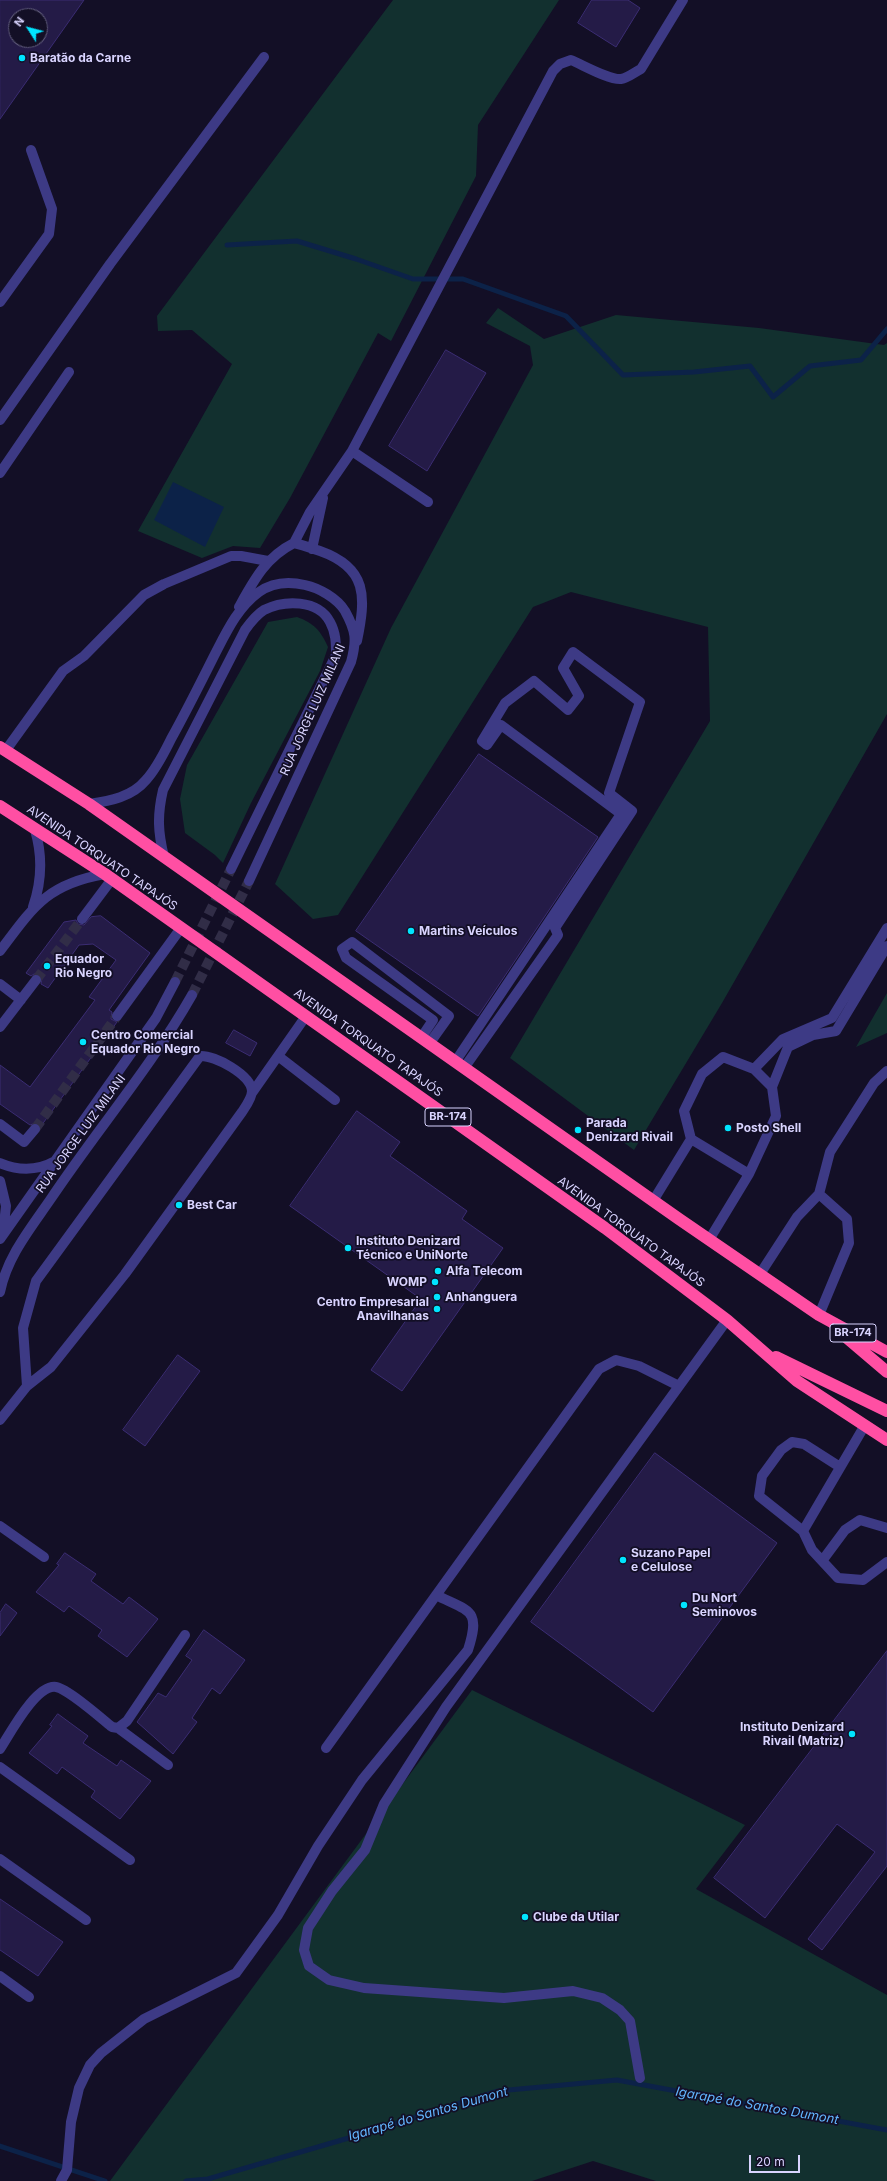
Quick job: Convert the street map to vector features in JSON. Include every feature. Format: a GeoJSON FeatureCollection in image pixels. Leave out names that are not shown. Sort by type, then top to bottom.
{"type":"FeatureCollection","features":[{"type":"Feature","properties":{"kind":"highway","name":"BR-174"},"geometry":{"type":"LineString","coordinates":[[3,748],[89,804],[709,1240],[819,1314],[887,1352]]}},
{"type":"Feature","properties":{"kind":"highway","name":"AVENIDA TORQUATO TAPAJÓS"},"geometry":{"type":"LineString","coordinates":[[0,806],[109,877],[605,1228],[727,1320],[797,1381],[887,1440]]}},
{"type":"Feature","properties":{"kind":"highway"},"geometry":{"type":"LineString","coordinates":[[819,1314],[887,1372]]}},
{"type":"Feature","properties":{"kind":"highway"},"geometry":{"type":"LineString","coordinates":[[764,1351],[887,1411]]}},
{"type":"Feature","properties":{"kind":"street"},"geometry":{"type":"LineString","coordinates":[[232,621],[258,573],[277,552],[294,543],[324,493],[352,452],[553,71],[560,64],[571,60],[611,77],[621,79],[630,76],[641,69],[683,0]]}},
{"type":"Feature","properties":{"kind":"street"},"geometry":{"type":"LineString","coordinates":[[0,420],[110,264],[264,57]]}},
{"type":"Feature","properties":{"kind":"street"},"geometry":{"type":"LineString","coordinates":[[0,302],[49,234],[52,209],[31,150]]}},
{"type":"Feature","properties":{"kind":"street"},"geometry":{"type":"LineString","coordinates":[[0,473],[69,372]]}},
{"type":"Feature","properties":{"kind":"street"},"geometry":{"type":"LineString","coordinates":[[352,452],[428,502]]}},
{"type":"Feature","properties":{"kind":"street"},"geometry":{"type":"LineString","coordinates":[[312,548],[324,493]]}},
{"type":"Feature","properties":{"kind":"street"},"geometry":{"type":"LineString","coordinates":[[294,543],[335,556],[351,568],[358,577],[362,587],[362,600],[356,643]]}},
{"type":"Feature","properties":{"kind":"street"},"geometry":{"type":"LineString","coordinates":[[3,748],[63,671],[84,656],[144,595],[164,584],[231,556],[241,556],[268,561]]}},
{"type":"Feature","properties":{"kind":"street","name":"RUA JORGE LUIZ MILANI"},"geometry":{"type":"LineString","coordinates":[[89,804],[112,800],[132,792],[145,782],[155,769],[232,621],[259,592],[273,584],[296,583],[310,586],[322,592],[344,609],[351,624],[356,643],[351,662],[249,882]]}},
{"type":"Feature","properties":{"kind":"street","name":"RUA JORGE LUIZ MILANI"},"geometry":{"type":"LineString","coordinates":[[164,857],[158,832],[159,806],[163,790],[245,630],[251,621],[264,610],[284,604],[298,603],[318,610],[330,620],[336,637],[336,655],[231,869]]}},
{"type":"Feature","properties":{"kind":"street"},"geometry":{"type":"LineString","coordinates":[[573,652],[640,702],[609,793],[632,811],[555,928],[558,935],[459,1065],[621,814],[501,725],[487,745],[482,741],[505,703],[534,681],[568,710],[579,696],[563,668],[573,652]]}},
{"type":"Feature","properties":{"kind":"street"},"geometry":{"type":"LineString","coordinates":[[33,907],[41,877],[40,852],[35,830]]}},
{"type":"Feature","properties":{"kind":"street"},"geometry":{"type":"LineString","coordinates":[[0,951],[33,907],[59,888],[90,877],[109,877]]}},
{"type":"Feature","properties":{"kind":"street"},"geometry":{"type":"LineString","coordinates":[[82,919],[109,877]]}},
{"type":"Feature","properties":{"kind":"street"},"geometry":{"type":"LineString","coordinates":[[117,1016],[181,928]]}},
{"type":"Feature","properties":{"kind":"street"},"geometry":{"type":"LineString","coordinates":[[754,1069],[782,1039],[832,1018],[887,928]]}},
{"type":"Feature","properties":{"kind":"street"},"geometry":{"type":"LineString","coordinates":[[352,942],[449,1016],[425,1041],[433,1020],[346,958],[342,949],[352,942]]}},
{"type":"Feature","properties":{"kind":"street"},"geometry":{"type":"LineString","coordinates":[[709,1240],[749,1174],[776,1116],[772,1087],[788,1047],[813,1035],[836,1031],[887,946]]}},
{"type":"Feature","properties":{"kind":"street"},"geometry":{"type":"LineString","coordinates":[[0,1027],[36,980]]}},
{"type":"Feature","properties":{"kind":"street","name":"RUA JORGE LUIZ MILANI"},"geometry":{"type":"LineString","coordinates":[[1,1237],[156,1018],[175,982]]}},
{"type":"Feature","properties":{"kind":"street"},"geometry":{"type":"LineString","coordinates":[[0,984],[21,1000]]}},
{"type":"Feature","properties":{"kind":"street","name":"RUA JORGE LUIZ MILANI"},"geometry":{"type":"LineString","coordinates":[[0,1292],[4,1272],[18,1247],[62,1182],[174,1026],[192,995]]}},
{"type":"Feature","properties":{"kind":"street"},"geometry":{"type":"LineString","coordinates":[[0,1420],[27,1386],[50,1367],[124,1274],[242,1112],[252,1093],[306,1016]]}},
{"type":"Feature","properties":{"kind":"street"},"geometry":{"type":"LineString","coordinates":[[27,1386],[23,1328],[36,1281],[200,1056],[206,1055],[215,1058],[242,1074],[250,1083],[252,1093]]}},
{"type":"Feature","properties":{"kind":"street"},"geometry":{"type":"LineString","coordinates":[[278,1056],[335,1100]]}},
{"type":"Feature","properties":{"kind":"street"},"geometry":{"type":"LineString","coordinates":[[749,1174],[691,1139],[684,1112],[702,1074],[723,1057],[754,1069],[772,1087]]}},
{"type":"Feature","properties":{"kind":"street"},"geometry":{"type":"LineString","coordinates":[[760,1274],[797,1217],[819,1194],[830,1152],[874,1083],[887,1071]]}},
{"type":"Feature","properties":{"kind":"street"},"geometry":{"type":"LineString","coordinates":[[0,1124],[24,1142],[35,1129]]}},
{"type":"Feature","properties":{"kind":"street"},"geometry":{"type":"LineString","coordinates":[[653,1201],[691,1139]]}},
{"type":"Feature","properties":{"kind":"street"},"geometry":{"type":"LineString","coordinates":[[0,1163],[24,1170],[47,1165],[58,1158]]}},
{"type":"Feature","properties":{"kind":"street"},"geometry":{"type":"LineString","coordinates":[[0,1181],[6,1206],[1,1237]]}},
{"type":"Feature","properties":{"kind":"street"},"geometry":{"type":"LineString","coordinates":[[819,1194],[847,1218],[849,1243],[819,1314]]}},
{"type":"Feature","properties":{"kind":"street"},"geometry":{"type":"LineString","coordinates":[[640,2078],[636,2048],[630,2022],[620,2010],[602,1998],[573,1991],[504,1998],[364,1988],[329,1980],[309,1966],[304,1950],[308,1928],[332,1891],[366,1850],[384,1804],[446,1707],[727,1320]]}},
{"type":"Feature","properties":{"kind":"street"},"geometry":{"type":"LineString","coordinates":[[326,1748],[599,1369],[616,1360],[639,1366],[679,1386]]}},
{"type":"Feature","properties":{"kind":"street"},"geometry":{"type":"LineString","coordinates":[[803,1531],[865,1425]]}},
{"type":"Feature","properties":{"kind":"street"},"geometry":{"type":"LineString","coordinates":[[840,1466],[804,1444],[792,1442],[781,1450],[762,1476],[759,1496],[803,1531],[812,1550],[838,1578],[863,1580],[887,1562]]}},
{"type":"Feature","properties":{"kind":"street"},"geometry":{"type":"LineString","coordinates":[[822,1561],[845,1530],[860,1520],[887,1528]]}},
{"type":"Feature","properties":{"kind":"street"},"geometry":{"type":"LineString","coordinates":[[0,1526],[44,1557]]}},
{"type":"Feature","properties":{"kind":"street"},"geometry":{"type":"LineString","coordinates":[[61,2181],[67,2170],[71,2122],[79,2088],[90,2065],[101,2053],[144,2020],[236,1973],[278,1915],[318,1846],[362,1780],[468,1650],[475,1623],[473,1617],[466,1610],[436,1595]]}},
{"type":"Feature","properties":{"kind":"street"},"geometry":{"type":"LineString","coordinates":[[118,1728],[127,1721],[185,1635]]}},
{"type":"Feature","properties":{"kind":"street"},"geometry":{"type":"LineString","coordinates":[[0,1749],[36,1696],[45,1689],[56,1687],[68,1693],[112,1727],[118,1728],[168,1765]]}},
{"type":"Feature","properties":{"kind":"street"},"geometry":{"type":"LineString","coordinates":[[0,1767],[130,1860]]}},
{"type":"Feature","properties":{"kind":"street"},"geometry":{"type":"LineString","coordinates":[[0,1859],[86,1920]]}},
{"type":"Feature","properties":{"kind":"street"},"geometry":{"type":"LineString","coordinates":[[0,1976],[29,1997]]}},
{"type":"Feature","properties":{"kind":"green space"},"geometry":{"type":"Polygon","coordinates":[[[393,0],[559,0],[478,125],[476,176],[391,341],[378,333],[290,498],[260,548],[233,546],[202,558],[138,531],[232,364],[192,330],[158,331],[157,316],[393,0]]]}},
{"type":"Feature","properties":{"kind":"green space"},"geometry":{"type":"Polygon","coordinates":[[[498,308],[544,339],[616,315],[759,328],[884,345],[887,343],[887,714],[722,1003],[634,1150],[510,1058],[710,721],[708,627],[571,592],[533,607],[338,915],[313,919],[275,884],[391,628],[533,365],[530,346],[486,323],[498,308]]]}},
{"type":"Feature","properties":{"kind":"green space"},"geometry":{"type":"Polygon","coordinates":[[[297,617],[316,628],[323,636],[328,647],[320,671],[251,803],[223,863],[215,855],[185,833],[180,799],[187,765],[268,622],[297,617]]]}},
{"type":"Feature","properties":{"kind":"green space"},"geometry":{"type":"Polygon","coordinates":[[[887,993],[887,1033],[856,1047],[887,993]]]}},
{"type":"Feature","properties":{"kind":"green space","name":"Clube da Utilar"},"geometry":{"type":"Polygon","coordinates":[[[472,1690],[745,1825],[696,1889],[887,1995],[887,2181],[656,2181],[593,2161],[532,2181],[110,2181],[472,1690]]]}},
{"type":"Feature","properties":{"kind":"water"},"geometry":{"type":"Polygon","coordinates":[[[173,482],[224,507],[205,547],[154,520],[173,482]]]}},
{"type":"Feature","properties":{"kind":"building","name":"Baratão da Carne"},"geometry":{"type":"Polygon","coordinates":[[[0,0],[84,0],[0,119],[0,0]]]}},
{"type":"Feature","properties":{"kind":"building"},"geometry":{"type":"Polygon","coordinates":[[[592,0],[628,0],[640,8],[616,47],[578,23],[592,0]]]}},
{"type":"Feature","properties":{"kind":"building"},"geometry":{"type":"Polygon","coordinates":[[[446,350],[486,373],[427,471],[389,446],[446,350]]]}},
{"type":"Feature","properties":{"kind":"building"},"geometry":{"type":"Polygon","coordinates":[[[479,754],[598,837],[478,1016],[356,931],[479,754]]]}},
{"type":"Feature","properties":{"kind":"building"},"geometry":{"type":"Polygon","coordinates":[[[101,916],[150,953],[109,1010],[112,1012],[111,1019],[117,1022],[41,1126],[36,1123],[30,1125],[0,1104],[0,1065],[30,1087],[95,1000],[89,997],[116,960],[93,944],[79,945],[48,988],[41,984],[42,978],[40,975],[34,974],[31,976],[26,973],[64,922],[76,920],[78,924],[84,925],[91,917],[101,916]]]}},
{"type":"Feature","properties":{"kind":"building"},"geometry":{"type":"Polygon","coordinates":[[[234,1030],[257,1043],[250,1056],[226,1043],[234,1030]]]}},
{"type":"Feature","properties":{"kind":"building"},"geometry":{"type":"Polygon","coordinates":[[[357,1111],[400,1142],[390,1156],[467,1211],[462,1219],[503,1248],[402,1391],[371,1370],[421,1299],[290,1206],[357,1111]]]}},
{"type":"Feature","properties":{"kind":"building"},"geometry":{"type":"Polygon","coordinates":[[[178,1355],[200,1371],[145,1446],[123,1430],[178,1355]]]}},
{"type":"Feature","properties":{"kind":"building"},"geometry":{"type":"Polygon","coordinates":[[[655,1453],[777,1543],[653,1712],[531,1622],[655,1453]]]}},
{"type":"Feature","properties":{"kind":"building"},"geometry":{"type":"Polygon","coordinates":[[[65,1553],[96,1574],[91,1581],[123,1604],[129,1597],[158,1619],[127,1657],[98,1636],[102,1630],[69,1606],[64,1612],[36,1592],[59,1565],[57,1564],[65,1553]]]}},
{"type":"Feature","properties":{"kind":"building"},"geometry":{"type":"Polygon","coordinates":[[[6,1604],[17,1613],[0,1636],[0,1613],[6,1604]]]}},
{"type":"Feature","properties":{"kind":"building"},"geometry":{"type":"Polygon","coordinates":[[[204,1630],[245,1660],[220,1694],[212,1688],[192,1718],[197,1722],[173,1754],[137,1722],[158,1693],[166,1697],[192,1660],[186,1656],[204,1630]]]}},
{"type":"Feature","properties":{"kind":"building","name":"Instituto Denizard Rivail (Matriz)"},"geometry":{"type":"Polygon","coordinates":[[[887,1651],[887,1866],[822,1950],[808,1939],[875,1852],[837,1824],[765,1918],[714,1878],[887,1651]]]}},
{"type":"Feature","properties":{"kind":"building"},"geometry":{"type":"Polygon","coordinates":[[[58,1714],[88,1736],[83,1743],[117,1766],[121,1760],[151,1781],[120,1819],[91,1797],[95,1791],[62,1767],[57,1774],[29,1753],[52,1726],[50,1725],[58,1714]]]}},
{"type":"Feature","properties":{"kind":"building"},"geometry":{"type":"Polygon","coordinates":[[[0,1899],[63,1942],[38,1976],[0,1950],[0,1899]]]}},
{"type":"Feature","properties":{"kind":"waterway"},"geometry":{"type":"LineString","coordinates":[[227,245],[297,241],[356,259],[413,279],[463,279],[566,316],[623,375],[694,372],[750,366],[773,397],[810,366],[861,360],[887,329]]}},
{"type":"Feature","properties":{"kind":"waterway","name":"Igarapé do Santos Dumont"},"geometry":{"type":"LineString","coordinates":[[186,2181],[208,2179],[359,2135],[498,2091],[617,2080],[887,2130]]}},
{"type":"Feature","properties":{"kind":"waterway","name":"Igarapé do Santos Dumont"},"geometry":{"type":"LineString","coordinates":[[0,2146],[105,2181]]}},
{"type":"Feature","properties":{"kind":"tunnel"},"geometry":{"type":"LineString","coordinates":[[175,982],[231,869]]}},
{"type":"Feature","properties":{"kind":"tunnel"},"geometry":{"type":"LineString","coordinates":[[192,995],[249,881]]}},
{"type":"Feature","properties":{"kind":"tunnel"},"geometry":{"type":"LineString","coordinates":[[36,980],[82,919]]}},
{"type":"Feature","properties":{"kind":"tunnel"},"geometry":{"type":"LineString","coordinates":[[35,1129],[117,1016]]}},
{"type":"Feature","properties":{"kind":"place","name":"Baratão da Carne"},"geometry":{"type":"Point","coordinates":[22,58]}},
{"type":"Feature","properties":{"kind":"place","name":"Martins Veículos"},"geometry":{"type":"Point","coordinates":[411,931]}},
{"type":"Feature","properties":{"kind":"place","name":"Equador Rio Negro"},"geometry":{"type":"Point","coordinates":[47,966]}},
{"type":"Feature","properties":{"kind":"place","name":"Centro Comercial Equador Rio Negro"},"geometry":{"type":"Point","coordinates":[83,1042]}},
{"type":"Feature","properties":{"kind":"place","name":"Posto Shell"},"geometry":{"type":"Point","coordinates":[728,1128]}},
{"type":"Feature","properties":{"kind":"place","name":"Parada Denizard Rivail"},"geometry":{"type":"Point","coordinates":[578,1130]}},
{"type":"Feature","properties":{"kind":"place","name":"Best Car"},"geometry":{"type":"Point","coordinates":[179,1205]}},
{"type":"Feature","properties":{"kind":"place","name":"Instituto Denizard Técnico e UniNorte"},"geometry":{"type":"Point","coordinates":[348,1248]}},
{"type":"Feature","properties":{"kind":"place","name":"Alfa Telecom"},"geometry":{"type":"Point","coordinates":[438,1271]}},
{"type":"Feature","properties":{"kind":"place","name":"WOMP"},"geometry":{"type":"Point","coordinates":[435,1282]}},
{"type":"Feature","properties":{"kind":"place","name":"Anhanguera"},"geometry":{"type":"Point","coordinates":[437,1297]}},
{"type":"Feature","properties":{"kind":"place","name":"Centro Empresarial Anavilhanas"},"geometry":{"type":"Point","coordinates":[437,1309]}},
{"type":"Feature","properties":{"kind":"place","name":"Suzano Papel e Celulose"},"geometry":{"type":"Point","coordinates":[623,1560]}},
{"type":"Feature","properties":{"kind":"place","name":"Du Nort Seminovos"},"geometry":{"type":"Point","coordinates":[684,1605]}},
{"type":"Feature","properties":{"kind":"place","name":"Instituto Denizard Rivail (Matriz)"},"geometry":{"type":"Point","coordinates":[852,1734]}},
{"type":"Feature","properties":{"kind":"place","name":"Clube da Utilar"},"geometry":{"type":"Point","coordinates":[525,1917]}}]}
